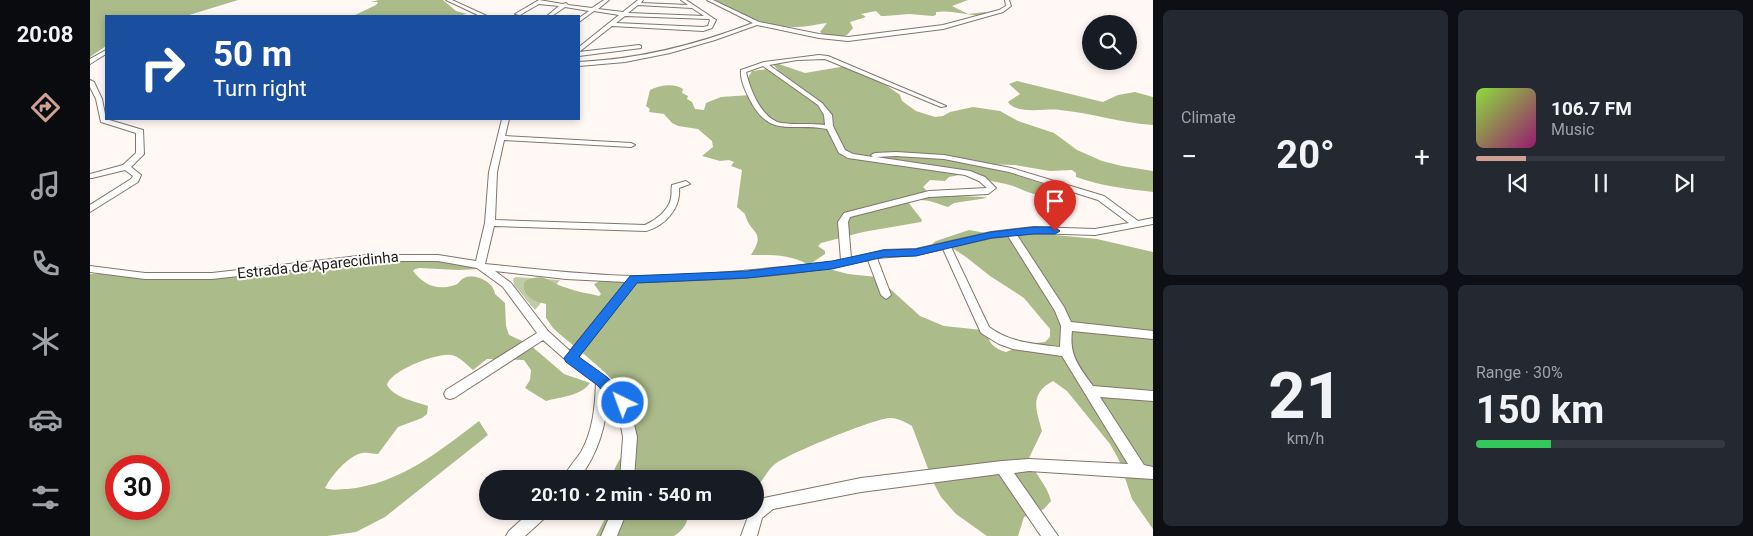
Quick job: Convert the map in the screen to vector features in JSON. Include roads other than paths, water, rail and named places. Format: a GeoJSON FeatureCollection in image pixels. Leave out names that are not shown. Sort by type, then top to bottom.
{"type":"FeatureCollection","features":[{"type":"Feature","properties":{"kind":"street"},"geometry":{"type":"LineString","coordinates":[[448,0],[482,15]]}},
{"type":"Feature","properties":{"kind":"street"},"geometry":{"type":"LineString","coordinates":[[550,15],[572,0]]}},
{"type":"Feature","properties":{"kind":"street"},"geometry":{"type":"LineString","coordinates":[[580,19],[607,0]]}},
{"type":"Feature","properties":{"kind":"street"},"geometry":{"type":"LineString","coordinates":[[610,24],[703,29],[710,27],[713,23],[711,18],[683,0]]}},
{"type":"Feature","properties":{"kind":"street"},"geometry":{"type":"LineString","coordinates":[[709,0],[757,23],[819,36],[848,39],[867,38],[893,32],[936,29],[953,25],[1000,11],[1009,6],[1008,0]]}},
{"type":"Feature","properties":{"kind":"street"},"geometry":{"type":"LineString","coordinates":[[518,14],[540,1],[624,14],[711,18]]}},
{"type":"Feature","properties":{"kind":"street"},"geometry":{"type":"LineString","coordinates":[[580,49],[640,2],[694,8]]}},
{"type":"Feature","properties":{"kind":"street"},"geometry":{"type":"LineString","coordinates":[[580,64],[672,52],[721,38],[757,23]]}},
{"type":"Feature","properties":{"kind":"street"},"geometry":{"type":"LineString","coordinates":[[580,54],[639,47]]}},
{"type":"Feature","properties":{"kind":"street"},"geometry":{"type":"LineString","coordinates":[[90,62],[105,53]]}},
{"type":"Feature","properties":{"kind":"street"},"geometry":{"type":"LineString","coordinates":[[829,127],[779,125],[761,115],[743,73],[746,69],[764,64],[818,57],[830,58],[943,106]]}},
{"type":"Feature","properties":{"kind":"street"},"geometry":{"type":"LineString","coordinates":[[764,64],[825,109],[829,127],[842,151],[851,156],[967,172],[982,178],[992,188],[982,192],[950,191],[923,195],[847,215],[843,222],[846,262]]}},
{"type":"Feature","properties":{"kind":"street"},"geometry":{"type":"LineString","coordinates":[[90,81],[99,99],[104,120],[140,132],[140,154],[126,166],[92,176]]}},
{"type":"Feature","properties":{"kind":"street"},"geometry":{"type":"LineString","coordinates":[[814,125],[828,119]]}},
{"type":"Feature","properties":{"kind":"street"},"geometry":{"type":"LineString","coordinates":[[505,120],[493,178],[490,223],[482,266],[566,276],[634,279],[747,274],[846,262],[871,255],[916,252],[946,246],[971,238],[1034,230],[1094,232],[1153,220]]}},
{"type":"Feature","properties":{"kind":"street"},"geometry":{"type":"LineString","coordinates":[[502,138],[631,145]]}},
{"type":"Feature","properties":{"kind":"street"},"geometry":{"type":"LineString","coordinates":[[864,158],[884,154],[915,155],[959,159],[996,166],[1101,198],[1136,224]]}},
{"type":"Feature","properties":{"kind":"street"},"geometry":{"type":"LineString","coordinates":[[90,209],[135,180],[136,175],[126,166]]}},
{"type":"Feature","properties":{"kind":"street"},"geometry":{"type":"LineString","coordinates":[[490,223],[646,228],[658,221],[673,205],[675,201],[675,187],[686,184]]}},
{"type":"Feature","properties":{"kind":"street"},"geometry":{"type":"LineString","coordinates":[[1011,234],[1060,310],[1067,326],[1066,352],[1090,391],[1146,472]]}},
{"type":"Feature","properties":{"kind":"street"},"geometry":{"type":"LineString","coordinates":[[946,246],[985,330],[994,338],[1005,343],[1066,352]]}},
{"type":"Feature","properties":{"kind":"street"},"geometry":{"type":"LineString","coordinates":[[871,255],[886,295]]}},
{"type":"Feature","properties":{"kind":"street","name":"Estrada de Aparecidinha"},"geometry":{"type":"LineString","coordinates":[[90,269],[145,276],[212,276],[367,258],[404,257],[438,258],[482,266],[507,285],[544,334],[570,358],[602,381],[623,403],[630,437],[628,470]]}},
{"type":"Feature","properties":{"kind":"street"},"geometry":{"type":"LineString","coordinates":[[507,285],[510,277],[518,270]]}},
{"type":"Feature","properties":{"kind":"street"},"geometry":{"type":"LineString","coordinates":[[570,358],[634,279]]}},
{"type":"Feature","properties":{"kind":"street"},"geometry":{"type":"LineString","coordinates":[[1067,326],[1153,335]]}},
{"type":"Feature","properties":{"kind":"street"},"geometry":{"type":"LineString","coordinates":[[450,394],[544,334]]}},
{"type":"Feature","properties":{"kind":"street"},"geometry":{"type":"LineString","coordinates":[[578,470],[592,447],[597,432],[602,412],[602,381]]}},
{"type":"Feature","properties":{"kind":"street"},"geometry":{"type":"LineString","coordinates":[[1090,391],[1153,396]]}},
{"type":"Feature","properties":{"kind":"street"},"geometry":{"type":"LineString","coordinates":[[749,536],[756,514],[769,503],[861,485],[1029,465],[1146,472]]}},
{"type":"Feature","properties":{"kind":"street"},"geometry":{"type":"LineString","coordinates":[[1002,467],[1050,536]]}},
{"type":"Feature","properties":{"kind":"street"},"geometry":{"type":"LineString","coordinates":[[514,536],[532,520]]}},
{"type":"Feature","properties":{"kind":"street"},"geometry":{"type":"LineString","coordinates":[[609,536],[616,520]]}}]}
